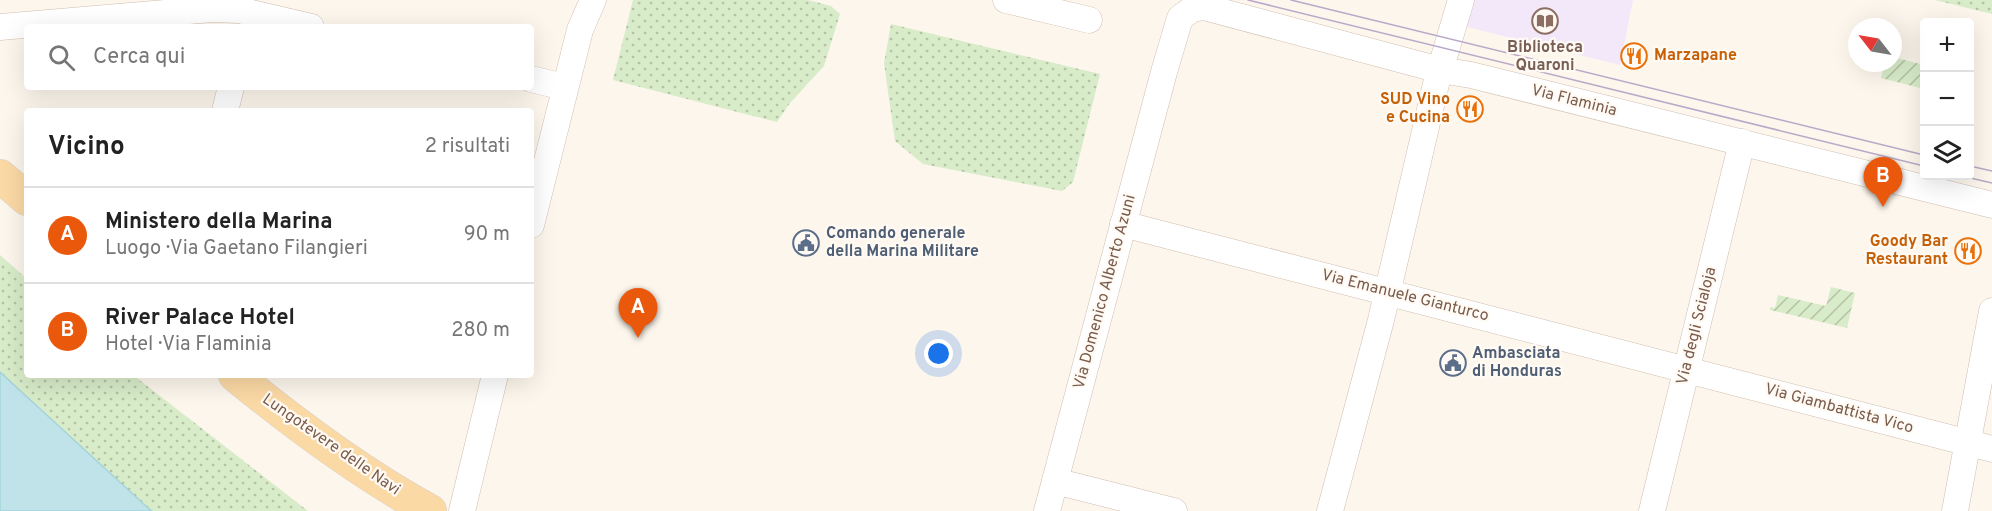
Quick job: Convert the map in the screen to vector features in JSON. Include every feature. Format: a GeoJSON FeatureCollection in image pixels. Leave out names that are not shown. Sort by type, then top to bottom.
{"type":"FeatureCollection","features":[{"type":"Feature","properties":{"kind":"main road"},"geometry":{"type":"LineString","coordinates":[[0,176],[24,196]]}},
{"type":"Feature","properties":{"kind":"main road","name":"Lungotevere delle Navi"},"geometry":{"type":"LineString","coordinates":[[239,378],[342,457],[430,511]]}},
{"type":"Feature","properties":{"kind":"street"},"geometry":{"type":"LineString","coordinates":[[580,30],[584,0]]}},
{"type":"Feature","properties":{"kind":"street"},"geometry":{"type":"LineString","coordinates":[[534,212],[564,87],[580,30],[593,0]]}},
{"type":"Feature","properties":{"kind":"street"},"geometry":{"type":"LineString","coordinates":[[1006,0],[1089,20]]}},
{"type":"Feature","properties":{"kind":"street"},"geometry":{"type":"LineString","coordinates":[[1330,511],[1387,292],[1440,70],[1461,0]]}},
{"type":"Feature","properties":{"kind":"street","name":"Via Flaminia"},"geometry":{"type":"LineString","coordinates":[[1164,72],[1177,9],[1204,7],[1440,70],[1471,75],[1992,205]]}},
{"type":"Feature","properties":{"kind":"street"},"geometry":{"type":"LineString","coordinates":[[34,24],[203,9],[251,13],[298,24]]}},
{"type":"Feature","properties":{"kind":"street"},"geometry":{"type":"LineString","coordinates":[[0,27],[24,25]]}},
{"type":"Feature","properties":{"kind":"street","name":"Via Domenico Alberto Azuni"},"geometry":{"type":"LineString","coordinates":[[1047,511],[1164,72]]}},
{"type":"Feature","properties":{"kind":"street"},"geometry":{"type":"LineString","coordinates":[[534,80],[564,87]]}},
{"type":"Feature","properties":{"kind":"street"},"geometry":{"type":"LineString","coordinates":[[226,108],[230,90]]}},
{"type":"Feature","properties":{"kind":"street","name":"Via degli Scialoja"},"geometry":{"type":"LineString","coordinates":[[1652,511],[1742,142]]}},
{"type":"Feature","properties":{"kind":"street","name":"Via Emanuele Gianturco"},"geometry":{"type":"LineString","coordinates":[[1123,224],[1687,368]]}},
{"type":"Feature","properties":{"kind":"street"},"geometry":{"type":"LineString","coordinates":[[1955,511],[1992,311]]}},
{"type":"Feature","properties":{"kind":"street","name":"Via Giambattista Vico"},"geometry":{"type":"LineString","coordinates":[[1687,368],[1992,449]]}},
{"type":"Feature","properties":{"kind":"street"},"geometry":{"type":"LineString","coordinates":[[462,511],[494,378]]}},
{"type":"Feature","properties":{"kind":"street"},"geometry":{"type":"LineString","coordinates":[[1055,481],[1174,511]]}},
{"type":"Feature","properties":{"kind":"shaded area"},"geometry":{"type":"Polygon","coordinates":[[[1466,0],[1633,0],[1620,65],[1459,25],[1466,0]]]}},
{"type":"Feature","properties":{"kind":"green space"},"geometry":{"type":"Polygon","coordinates":[[[633,0],[808,0],[831,6],[840,14],[824,66],[790,103],[777,122],[613,80],[633,0]]]}},
{"type":"Feature","properties":{"kind":"green space"},"geometry":{"type":"Polygon","coordinates":[[[1935,0],[1992,0],[1992,14],[1935,0]]]}},
{"type":"Feature","properties":{"kind":"green space"},"geometry":{"type":"Polygon","coordinates":[[[891,24],[1100,74],[1073,182],[1062,191],[923,164],[895,141],[884,63],[891,24]]]}},
{"type":"Feature","properties":{"kind":"green space"},"geometry":{"type":"Polygon","coordinates":[[[1902,59],[1920,64],[1920,88],[1881,78],[1883,72],[1902,72],[1902,59]]]}},
{"type":"Feature","properties":{"kind":"green space"},"geometry":{"type":"Polygon","coordinates":[[[0,255],[24,276],[24,378],[137,378],[308,511],[152,511],[0,372],[0,255]]]}},
{"type":"Feature","properties":{"kind":"green space"},"geometry":{"type":"Polygon","coordinates":[[[1831,287],[1855,293],[1847,328],[1770,310],[1770,307],[1775,308],[1778,295],[1826,306],[1831,287]]]}},
{"type":"Feature","properties":{"kind":"water"},"geometry":{"type":"Polygon","coordinates":[[[0,372],[148,508],[152,511],[0,511],[0,372]]]}},
{"type":"Feature","properties":{"kind":"tram line"},"geometry":{"type":"LineString","coordinates":[[1248,0],[1920,165]]}},
{"type":"Feature","properties":{"kind":"tram line"},"geometry":{"type":"LineString","coordinates":[[1291,0],[1920,154]]}},
{"type":"Feature","properties":{"kind":"tram line"},"geometry":{"type":"LineString","coordinates":[[1974,167],[1992,171]]}},
{"type":"Feature","properties":{"kind":"tram line"},"geometry":{"type":"LineString","coordinates":[[1974,179],[1992,183]]}},
{"type":"Feature","properties":{"kind":"place","name":"Biblioteca Quaroni"},"geometry":{"type":"Point","coordinates":[1545,21]}},
{"type":"Feature","properties":{"kind":"place","name":"Marzapane"},"geometry":{"type":"Point","coordinates":[1634,56]}},
{"type":"Feature","properties":{"kind":"place","name":"SUD Vino e Cucina"},"geometry":{"type":"Point","coordinates":[1470,109]}},
{"type":"Feature","properties":{"kind":"place","name":"River Palace Hotel"},"geometry":{"type":"Point","coordinates":[1883,207]}},
{"type":"Feature","properties":{"kind":"place","name":"Comando generale della Marina Militare"},"geometry":{"type":"Point","coordinates":[806,243]}},
{"type":"Feature","properties":{"kind":"place","name":"Goody Bar Restaurant"},"geometry":{"type":"Point","coordinates":[1968,251]}},
{"type":"Feature","properties":{"kind":"place","name":"Ministero della Marina"},"geometry":{"type":"Point","coordinates":[638,338]}},
{"type":"Feature","properties":{"kind":"place","name":"Ambasciata di Honduras"},"geometry":{"type":"Point","coordinates":[1453,363]}}]}
